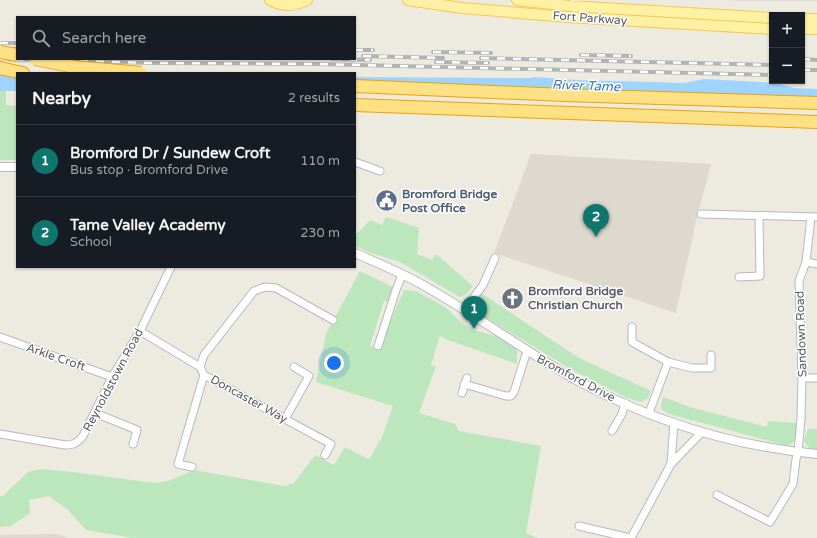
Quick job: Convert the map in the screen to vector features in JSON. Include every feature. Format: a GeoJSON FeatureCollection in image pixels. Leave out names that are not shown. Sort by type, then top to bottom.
{"type":"FeatureCollection","features":[{"type":"Feature","properties":{"kind":"highway"},"geometry":{"type":"LineString","coordinates":[[0,52],[16,55]]}},
{"type":"Feature","properties":{"kind":"highway"},"geometry":{"type":"LineString","coordinates":[[40,60],[75,67],[130,72]]}},
{"type":"Feature","properties":{"kind":"highway"},"geometry":{"type":"LineString","coordinates":[[0,68],[18,72]]}},
{"type":"Feature","properties":{"kind":"highway"},"geometry":{"type":"LineString","coordinates":[[356,86],[817,103]]}},
{"type":"Feature","properties":{"kind":"highway"},"geometry":{"type":"LineString","coordinates":[[356,105],[817,122]]}},
{"type":"Feature","properties":{"kind":"main road"},"geometry":{"type":"LineString","coordinates":[[270,0],[278,4],[290,6],[307,0]]}},
{"type":"Feature","properties":{"kind":"main road","name":"Fort Parkway"},"geometry":{"type":"LineString","coordinates":[[408,0],[462,8],[568,17],[769,28]]}},
{"type":"Feature","properties":{"kind":"main road","name":"Fort Parkway"},"geometry":{"type":"LineString","coordinates":[[517,0],[569,6],[769,18]]}},
{"type":"Feature","properties":{"kind":"main road"},"geometry":{"type":"LineString","coordinates":[[805,19],[817,19]]}},
{"type":"Feature","properties":{"kind":"main road"},"geometry":{"type":"LineString","coordinates":[[805,29],[817,29]]}},
{"type":"Feature","properties":{"kind":"street"},"geometry":{"type":"LineString","coordinates":[[356,162],[380,171]]}},
{"type":"Feature","properties":{"kind":"street"},"geometry":{"type":"LineString","coordinates":[[0,167],[16,167]]}},
{"type":"Feature","properties":{"kind":"street"},"geometry":{"type":"LineString","coordinates":[[701,214],[814,217]]}},
{"type":"Feature","properties":{"kind":"street"},"geometry":{"type":"LineString","coordinates":[[739,277],[760,276],[759,216]]}},
{"type":"Feature","properties":{"kind":"street","name":"Sandown Road"},"geometry":{"type":"LineString","coordinates":[[716,495],[770,522],[792,484],[798,452],[801,419],[802,378],[799,281],[806,262],[814,217]]}},
{"type":"Feature","properties":{"kind":"street","name":"Bromford Drive"},"geometry":{"type":"LineString","coordinates":[[356,253],[420,284],[464,310],[527,351],[579,381],[625,403],[702,432],[750,444],[817,454]]}},
{"type":"Feature","properties":{"kind":"street"},"geometry":{"type":"LineString","coordinates":[[464,310],[483,284],[495,258]]}},
{"type":"Feature","properties":{"kind":"street"},"geometry":{"type":"LineString","coordinates":[[806,262],[817,264]]}},
{"type":"Feature","properties":{"kind":"street","name":"Reynoldstown Road"},"geometry":{"type":"LineString","coordinates":[[0,434],[73,445],[78,443],[83,436],[112,377],[140,331],[171,268]]}},
{"type":"Feature","properties":{"kind":"street"},"geometry":{"type":"LineString","coordinates":[[378,346],[402,275]]}},
{"type":"Feature","properties":{"kind":"street"},"geometry":{"type":"LineString","coordinates":[[200,367],[204,355],[254,291],[265,287],[276,288],[333,320]]}},
{"type":"Feature","properties":{"kind":"street"},"geometry":{"type":"LineString","coordinates":[[632,327],[632,342],[668,362],[692,368],[711,368],[711,355]]}},
{"type":"Feature","properties":{"kind":"street","name":"Doncaster Way"},"geometry":{"type":"LineString","coordinates":[[140,331],[200,367],[204,375],[331,444],[325,455]]}},
{"type":"Feature","properties":{"kind":"street","name":"Arkle Croft"},"geometry":{"type":"LineString","coordinates":[[0,337],[112,377]]}},
{"type":"Feature","properties":{"kind":"street"},"geometry":{"type":"LineString","coordinates":[[462,393],[466,381],[506,396],[511,396],[514,392],[527,351]]}},
{"type":"Feature","properties":{"kind":"street"},"geometry":{"type":"LineString","coordinates":[[649,413],[668,362]]}},
{"type":"Feature","properties":{"kind":"street"},"geometry":{"type":"LineString","coordinates":[[286,419],[310,376],[294,367]]}},
{"type":"Feature","properties":{"kind":"street"},"geometry":{"type":"LineString","coordinates":[[192,467],[178,464],[204,375]]}},
{"type":"Feature","properties":{"kind":"street"},"geometry":{"type":"LineString","coordinates":[[802,378],[817,378]]}},
{"type":"Feature","properties":{"kind":"street"},"geometry":{"type":"LineString","coordinates":[[612,431],[622,414],[625,403]]}},
{"type":"Feature","properties":{"kind":"street"},"geometry":{"type":"LineString","coordinates":[[94,413],[138,430],[133,444]]}},
{"type":"Feature","properties":{"kind":"street"},"geometry":{"type":"LineString","coordinates":[[671,464],[674,422]]}},
{"type":"Feature","properties":{"kind":"street"},"geometry":{"type":"LineString","coordinates":[[579,526],[631,538],[671,464],[702,432]]}},
{"type":"Feature","properties":{"kind":"shaded area"},"geometry":{"type":"Polygon","coordinates":[[[725,0],[817,0],[817,1],[741,1],[725,0]]]}},
{"type":"Feature","properties":{"kind":"shaded area"},"geometry":{"type":"Polygon","coordinates":[[[531,154],[711,164],[696,221],[676,313],[494,253],[531,154]]]}},
{"type":"Feature","properties":{"kind":"shaded area"},"geometry":{"type":"Polygon","coordinates":[[[57,534],[69,538],[0,538],[0,535],[57,534]]]}},
{"type":"Feature","properties":{"kind":"green space"},"geometry":{"type":"Polygon","coordinates":[[[0,91],[6,91],[6,105],[16,106],[16,160],[0,160],[0,91]]]}},
{"type":"Feature","properties":{"kind":"green space"},"geometry":{"type":"Polygon","coordinates":[[[386,217],[419,228],[417,254],[432,260],[435,255],[437,255],[473,286],[465,295],[460,297],[400,262],[356,246],[356,233],[358,233],[370,220],[382,225],[386,217]]]}},
{"type":"Feature","properties":{"kind":"green space"},"geometry":{"type":"Polygon","coordinates":[[[360,271],[393,287],[388,302],[384,301],[370,346],[379,348],[404,290],[416,291],[445,307],[462,323],[474,330],[495,336],[517,348],[517,364],[445,339],[440,335],[431,365],[436,366],[419,413],[455,424],[459,431],[541,446],[526,533],[537,538],[133,538],[86,530],[68,510],[49,496],[29,500],[30,513],[11,526],[0,527],[0,496],[3,496],[28,472],[41,469],[154,483],[168,481],[194,470],[284,486],[294,483],[315,455],[334,465],[345,447],[368,459],[370,458],[383,435],[393,406],[316,382],[326,334],[360,271]]]}},
{"type":"Feature","properties":{"kind":"green space"},"geometry":{"type":"Polygon","coordinates":[[[481,293],[579,358],[651,391],[648,398],[640,402],[625,397],[574,371],[485,317],[478,306],[481,293]]]}},
{"type":"Feature","properties":{"kind":"green space"},"geometry":{"type":"Polygon","coordinates":[[[663,397],[693,408],[767,427],[768,421],[797,423],[795,440],[790,445],[784,445],[669,414],[662,410],[661,405],[663,397]]]}},
{"type":"Feature","properties":{"kind":"green space"},"geometry":{"type":"Polygon","coordinates":[[[808,429],[817,429],[817,451],[810,449],[804,441],[808,429]]]}},
{"type":"Feature","properties":{"kind":"water"},"geometry":{"type":"Polygon","coordinates":[[[0,75],[16,75],[16,91],[0,91],[0,75]]]}},
{"type":"Feature","properties":{"kind":"water","name":"River Tame"},"geometry":{"type":"Polygon","coordinates":[[[356,77],[535,77],[576,80],[685,83],[704,79],[769,83],[769,84],[780,84],[794,88],[817,89],[817,100],[356,87],[356,77]]]}},
{"type":"Feature","properties":{"kind":"railway"},"geometry":{"type":"LineString","coordinates":[[0,43],[16,43]]}},
{"type":"Feature","properties":{"kind":"railway"},"geometry":{"type":"LineString","coordinates":[[0,49],[16,49]]}},
{"type":"Feature","properties":{"kind":"railway"},"geometry":{"type":"LineString","coordinates":[[356,50],[373,50]]}},
{"type":"Feature","properties":{"kind":"railway"},"geometry":{"type":"LineString","coordinates":[[433,52],[491,53]]}},
{"type":"Feature","properties":{"kind":"railway"},"geometry":{"type":"LineString","coordinates":[[581,55],[631,56]]}},
{"type":"Feature","properties":{"kind":"railway"},"geometry":{"type":"LineString","coordinates":[[363,56],[443,58]]}},
{"type":"Feature","properties":{"kind":"railway"},"geometry":{"type":"LineString","coordinates":[[481,58],[769,65]]}},
{"type":"Feature","properties":{"kind":"railway"},"geometry":{"type":"LineString","coordinates":[[0,59],[16,59]]}},
{"type":"Feature","properties":{"kind":"railway"},"geometry":{"type":"LineString","coordinates":[[805,59],[817,60]]}},
{"type":"Feature","properties":{"kind":"railway"},"geometry":{"type":"LineString","coordinates":[[39,60],[156,63],[317,64],[769,75]]}},
{"type":"Feature","properties":{"kind":"railway"},"geometry":{"type":"LineString","coordinates":[[356,60],[370,60]]}},
{"type":"Feature","properties":{"kind":"railway"},"geometry":{"type":"LineString","coordinates":[[436,62],[488,63]]}},
{"type":"Feature","properties":{"kind":"railway"},"geometry":{"type":"LineString","coordinates":[[805,70],[817,70]]}},
{"type":"Feature","properties":{"kind":"place","name":"Bromford Bridge Post Office"},"geometry":{"type":"Point","coordinates":[387,201]}},
{"type":"Feature","properties":{"kind":"place","name":"Tame Valley Academy"},"geometry":{"type":"Point","coordinates":[596,237]}},
{"type":"Feature","properties":{"kind":"place","name":"Bromford Bridge Christian Church"},"geometry":{"type":"Point","coordinates":[512,298]}},
{"type":"Feature","properties":{"kind":"place","name":"Bromford Dr / Sundew Croft"},"geometry":{"type":"Point","coordinates":[474,329]}}]}
